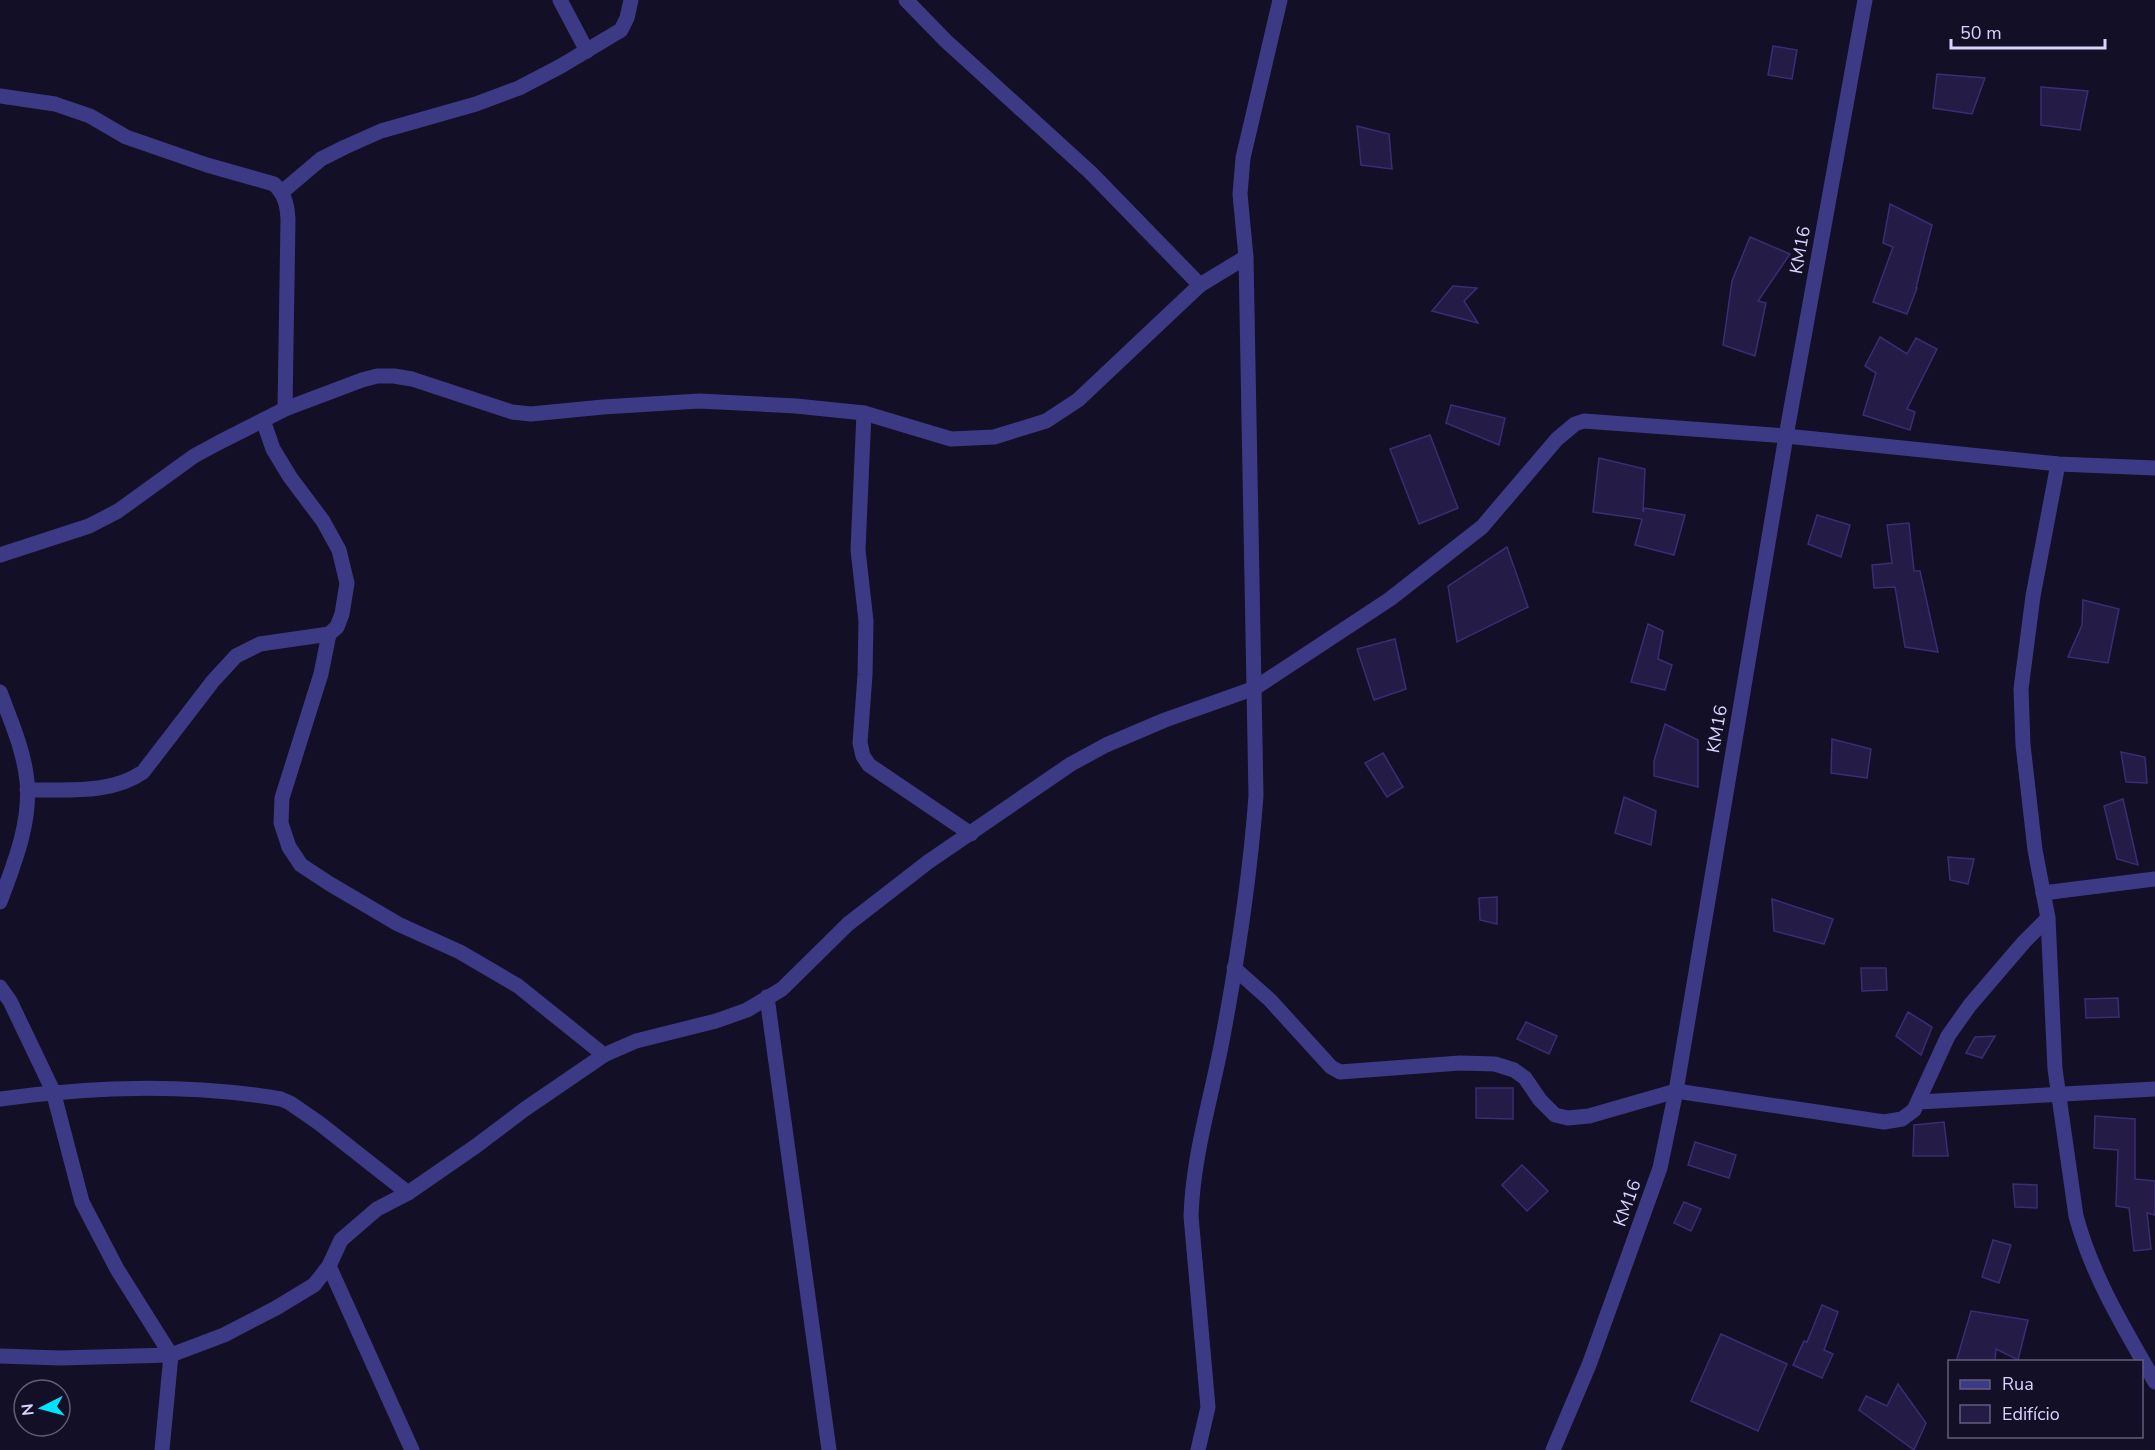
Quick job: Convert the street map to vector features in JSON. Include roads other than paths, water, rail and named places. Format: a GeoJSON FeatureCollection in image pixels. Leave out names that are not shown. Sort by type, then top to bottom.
{"type":"FeatureCollection","features":[{"type":"Feature","properties":{"kind":"street"},"geometry":{"type":"LineString","coordinates":[[560,0],[587,51]]}},
{"type":"Feature","properties":{"kind":"street"},"geometry":{"type":"LineString","coordinates":[[282,192],[321,159],[354,143],[381,131],[476,104],[519,88],[587,51],[621,30],[627,18],[631,0]]}},
{"type":"Feature","properties":{"kind":"street"},"geometry":{"type":"LineString","coordinates":[[906,0],[946,41],[1091,173],[1200,285]]}},
{"type":"Feature","properties":{"kind":"street"},"geometry":{"type":"LineString","coordinates":[[1198,1450],[1208,1407],[1191,1194],[1201,1135],[1223,1037],[1250,869],[1256,806],[1246,257],[1240,194],[1242,158],[1280,0]]}},
{"type":"Feature","properties":{"kind":"street","name":"KM16"},"geometry":{"type":"LineString","coordinates":[[1553,1450],[1589,1365],[1660,1168],[1676,1091],[1786,436],[1865,0]]}},
{"type":"Feature","properties":{"kind":"street"},"geometry":{"type":"LineString","coordinates":[[0,96],[55,104],[90,116],[126,137],[207,165],[274,184],[282,192],[287,205],[288,219],[285,409]]}},
{"type":"Feature","properties":{"kind":"street"},"geometry":{"type":"LineString","coordinates":[[0,555],[89,526],[118,511],[194,456],[285,409],[362,380],[394,376],[412,379],[512,412],[531,414],[699,400],[864,413],[951,439],[994,437],[1046,421],[1078,400],[1200,285],[1246,257]]}},
{"type":"Feature","properties":{"kind":"street"},"geometry":{"type":"LineString","coordinates":[[864,413],[858,550],[866,621],[860,743],[863,756],[869,765],[971,834]]}},
{"type":"Feature","properties":{"kind":"street"},"geometry":{"type":"LineString","coordinates":[[27,790],[104,788],[130,781],[143,772],[213,681],[236,656],[260,644],[329,634],[337,627],[347,583],[339,550],[323,520],[273,449],[263,420]]}},
{"type":"Feature","properties":{"kind":"street"},"geometry":{"type":"LineString","coordinates":[[0,1356],[60,1358],[171,1355],[224,1335],[276,1308],[314,1285],[329,1266],[341,1240],[377,1209],[408,1193],[604,1055],[636,1041],[716,1021],[747,1010],[782,988],[848,924],[928,862],[1071,764],[1165,720],[1255,688],[1390,599],[1482,527],[1557,440],[1575,424],[1584,421],[1786,436],[2058,464],[2155,468]]}},
{"type":"Feature","properties":{"kind":"street"},"geometry":{"type":"LineString","coordinates":[[2058,464],[2033,596],[2021,689],[2023,746],[2035,850],[2048,918],[2055,1069],[2076,1216],[2082,1240],[2109,1301],[2143,1360]]}},
{"type":"Feature","properties":{"kind":"street"},"geometry":{"type":"LineString","coordinates":[[329,634],[321,674],[282,798],[281,823],[289,847],[301,865],[339,889],[398,924],[460,952],[518,986],[604,1055]]}},
{"type":"Feature","properties":{"kind":"street"},"geometry":{"type":"LineString","coordinates":[[0,692],[17,738],[27,779],[25,825],[0,902]]}},
{"type":"Feature","properties":{"kind":"street"},"geometry":{"type":"LineString","coordinates":[[2043,893],[2155,879]]}},
{"type":"Feature","properties":{"kind":"street"},"geometry":{"type":"LineString","coordinates":[[1234,968],[1270,1000],[1331,1066],[1340,1072],[1460,1063],[1495,1064],[1514,1070],[1525,1078],[1540,1100],[1555,1115],[1568,1118],[1589,1116],[1676,1091],[1884,1122],[1902,1119],[1914,1110],[1948,1036],[1970,1005],[2024,942],[2048,918]]}},
{"type":"Feature","properties":{"kind":"street"},"geometry":{"type":"LineString","coordinates":[[0,987],[10,1001],[53,1091],[82,1202],[117,1269],[171,1355],[162,1450]]}},
{"type":"Feature","properties":{"kind":"street"},"geometry":{"type":"LineString","coordinates":[[767,997],[829,1450]]}},
{"type":"Feature","properties":{"kind":"street"},"geometry":{"type":"LineString","coordinates":[[0,1099],[53,1091],[126,1087],[205,1091],[281,1099],[299,1108],[408,1193]]}},
{"type":"Feature","properties":{"kind":"street"},"geometry":{"type":"LineString","coordinates":[[1918,1102],[2155,1089]]}},
{"type":"Feature","properties":{"kind":"street"},"geometry":{"type":"LineString","coordinates":[[329,1266],[412,1450]]}},
{"type":"Feature","properties":{"kind":"street"},"geometry":{"type":"LineString","coordinates":[[2143,1361],[2155,1382]]}}]}
